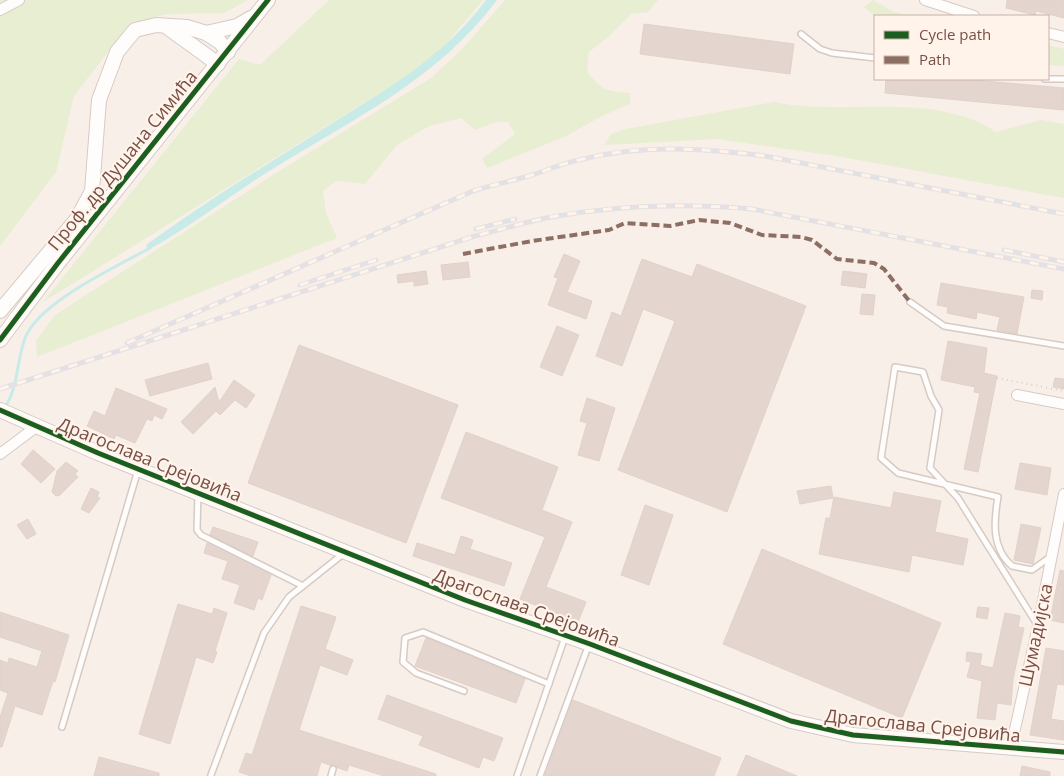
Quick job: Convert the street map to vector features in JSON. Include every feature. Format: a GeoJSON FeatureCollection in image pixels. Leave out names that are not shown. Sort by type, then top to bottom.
{"type":"FeatureCollection","features":[{"type":"Feature","properties":{"kind":"street"},"geometry":{"type":"LineString","coordinates":[[0,10],[19,0]]}},
{"type":"Feature","properties":{"kind":"street","name":"Проф. др Душана Симића"},"geometry":{"type":"LineString","coordinates":[[0,340],[58,262],[268,0]]}},
{"type":"Feature","properties":{"kind":"street"},"geometry":{"type":"LineString","coordinates":[[925,0],[971,15]]}},
{"type":"Feature","properties":{"kind":"street"},"geometry":{"type":"LineString","coordinates":[[206,33],[237,26],[256,16]]}},
{"type":"Feature","properties":{"kind":"street"},"geometry":{"type":"LineString","coordinates":[[0,311],[76,219],[92,191],[100,100],[117,52],[136,30],[156,25],[188,27],[206,33],[220,42],[228,52]]}},
{"type":"Feature","properties":{"kind":"street"},"geometry":{"type":"LineString","coordinates":[[167,27],[218,64]]}},
{"type":"Feature","properties":{"kind":"street"},"geometry":{"type":"LineString","coordinates":[[1049,33],[1064,37]]}},
{"type":"Feature","properties":{"kind":"street"},"geometry":{"type":"LineString","coordinates":[[1017,395],[1064,404]]}},
{"type":"Feature","properties":{"kind":"street","name":"Драгослава Срејовића"},"geometry":{"type":"LineString","coordinates":[[6,413],[138,469],[465,600],[822,730],[880,738],[1064,752]]}},
{"type":"Feature","properties":{"kind":"street"},"geometry":{"type":"LineString","coordinates":[[0,454],[36,427]]}},
{"type":"Feature","properties":{"kind":"street","name":"Шумадијска"},"geometry":{"type":"LineString","coordinates":[[1010,747],[1038,626],[1064,494]]}},
{"type":"Feature","properties":{"kind":"lane"},"geometry":{"type":"LineString","coordinates":[[801,34],[820,49],[832,53],[874,58]]}},
{"type":"Feature","properties":{"kind":"lane"},"geometry":{"type":"LineString","coordinates":[[1049,79],[1064,79]]}},
{"type":"Feature","properties":{"kind":"lane"},"geometry":{"type":"LineString","coordinates":[[910,302],[944,326],[1064,346]]}},
{"type":"Feature","properties":{"kind":"lane"},"geometry":{"type":"LineString","coordinates":[[1038,626],[958,498],[947,486],[930,468],[939,410],[931,396],[923,372],[894,367],[881,458],[898,473],[947,486],[998,497],[994,531],[1000,548],[1008,562],[1019,569],[1032,570],[1052,554]]}},
{"type":"Feature","properties":{"kind":"lane"},"geometry":{"type":"LineString","coordinates":[[62,726],[138,469]]}},
{"type":"Feature","properties":{"kind":"lane"},"geometry":{"type":"LineString","coordinates":[[198,493],[197,530],[201,535],[303,586]]}},
{"type":"Feature","properties":{"kind":"lane"},"geometry":{"type":"LineString","coordinates":[[211,775],[264,633],[289,597],[346,552]]}},
{"type":"Feature","properties":{"kind":"lane"},"geometry":{"type":"LineString","coordinates":[[464,691],[416,673],[403,662],[405,638],[423,632],[549,684]]}},
{"type":"Feature","properties":{"kind":"lane"},"geometry":{"type":"LineString","coordinates":[[517,776],[565,635]]}},
{"type":"Feature","properties":{"kind":"lane"},"geometry":{"type":"LineString","coordinates":[[540,776],[590,644]]}},
{"type":"Feature","properties":{"kind":"lane"},"geometry":{"type":"LineString","coordinates":[[331,776],[333,769]]}},
{"type":"Feature","properties":{"kind":"path"},"geometry":{"type":"LineString","coordinates":[[997,378],[1064,391]]}},
{"type":"Feature","properties":{"kind":"green space"},"geometry":{"type":"Polygon","coordinates":[[[0,0],[248,0],[224,13],[167,14],[130,23],[74,96],[56,172],[0,246],[0,0]]]}},
{"type":"Feature","properties":{"kind":"green space"},"geometry":{"type":"Polygon","coordinates":[[[329,0],[483,0],[440,51],[417,70],[43,302],[239,59],[260,65],[329,0]]]}},
{"type":"Feature","properties":{"kind":"green space"},"geometry":{"type":"Polygon","coordinates":[[[505,0],[658,0],[648,12],[631,14],[609,36],[589,52],[587,72],[597,83],[610,91],[630,93],[630,104],[602,116],[566,136],[487,168],[482,159],[515,134],[508,122],[496,122],[475,130],[461,118],[429,126],[397,145],[365,184],[336,181],[323,191],[326,213],[337,238],[37,357],[36,341],[55,315],[273,175],[431,78],[462,49],[505,0]]]}},
{"type":"Feature","properties":{"kind":"green space"},"geometry":{"type":"Polygon","coordinates":[[[873,0],[892,11],[906,15],[874,15],[864,7],[873,0]]]}},
{"type":"Feature","properties":{"kind":"green space"},"geometry":{"type":"Polygon","coordinates":[[[1049,45],[1064,49],[1064,66],[1049,65],[1049,45]]]}},
{"type":"Feature","properties":{"kind":"green space"},"geometry":{"type":"Polygon","coordinates":[[[774,102],[801,106],[917,108],[945,112],[971,119],[996,132],[1041,120],[1064,124],[1064,198],[836,156],[717,139],[604,145],[611,134],[626,129],[774,102]]]}},
{"type":"Feature","properties":{"kind":"water"},"geometry":{"type":"Polygon","coordinates":[[[486,0],[497,0],[473,29],[419,77],[360,117],[266,173],[193,223],[148,250],[146,245],[189,215],[410,73],[450,40],[486,0]]]}},
{"type":"Feature","properties":{"kind":"building"},"geometry":{"type":"Polygon","coordinates":[[[1007,0],[1064,0],[1064,18],[1036,11],[1035,15],[1006,8],[1007,0]]]}},
{"type":"Feature","properties":{"kind":"building"},"geometry":{"type":"Polygon","coordinates":[[[644,24],[794,44],[790,74],[640,54],[644,24]]]}},
{"type":"Feature","properties":{"kind":"building"},"geometry":{"type":"Polygon","coordinates":[[[886,80],[973,80],[1064,88],[1064,110],[885,93],[886,80]]]}},
{"type":"Feature","properties":{"kind":"building"},"geometry":{"type":"Polygon","coordinates":[[[564,254],[580,261],[567,292],[592,301],[586,319],[548,305],[558,278],[554,277],[564,254]]]}},
{"type":"Feature","properties":{"kind":"building"},"geometry":{"type":"Polygon","coordinates":[[[642,259],[692,277],[697,264],[806,306],[727,512],[618,470],[675,321],[643,309],[622,366],[596,356],[612,312],[621,316],[642,259]]]}},
{"type":"Feature","properties":{"kind":"building"},"geometry":{"type":"Polygon","coordinates":[[[468,262],[470,277],[443,280],[441,265],[468,262]]]}},
{"type":"Feature","properties":{"kind":"building"},"geometry":{"type":"Polygon","coordinates":[[[426,271],[428,284],[414,286],[414,281],[398,283],[397,275],[426,271]]]}},
{"type":"Feature","properties":{"kind":"building"},"geometry":{"type":"Polygon","coordinates":[[[843,271],[867,274],[865,288],[841,285],[843,271]]]}},
{"type":"Feature","properties":{"kind":"building"},"geometry":{"type":"Polygon","coordinates":[[[941,283],[1024,297],[1017,334],[997,330],[1000,317],[977,312],[976,319],[947,313],[948,307],[937,305],[941,283]]]}},
{"type":"Feature","properties":{"kind":"building"},"geometry":{"type":"Polygon","coordinates":[[[1032,290],[1043,291],[1042,300],[1031,298],[1032,290]]]}},
{"type":"Feature","properties":{"kind":"building"},"geometry":{"type":"Polygon","coordinates":[[[862,294],[875,295],[873,315],[860,314],[862,294]]]}},
{"type":"Feature","properties":{"kind":"building"},"geometry":{"type":"Polygon","coordinates":[[[557,326],[579,335],[562,376],[540,367],[557,326]]]}},
{"type":"Feature","properties":{"kind":"building"},"geometry":{"type":"Polygon","coordinates":[[[948,341],[987,348],[984,373],[997,376],[978,472],[964,469],[980,393],[974,392],[975,387],[941,380],[948,341]]]}},
{"type":"Feature","properties":{"kind":"building"},"geometry":{"type":"Polygon","coordinates":[[[299,345],[458,405],[406,543],[248,483],[299,345]]]}},
{"type":"Feature","properties":{"kind":"building"},"geometry":{"type":"Polygon","coordinates":[[[208,363],[212,379],[150,396],[145,380],[208,363]]]}},
{"type":"Feature","properties":{"kind":"building"},"geometry":{"type":"Polygon","coordinates":[[[1055,378],[1064,379],[1064,389],[1053,387],[1055,378]]]}},
{"type":"Feature","properties":{"kind":"building"},"geometry":{"type":"Polygon","coordinates":[[[234,380],[255,395],[246,408],[235,400],[220,415],[216,411],[193,434],[181,422],[215,387],[219,402],[234,380]]]}},
{"type":"Feature","properties":{"kind":"building"},"geometry":{"type":"Polygon","coordinates":[[[116,388],[167,409],[162,419],[154,415],[152,421],[147,419],[135,443],[116,435],[114,439],[87,426],[94,411],[105,416],[116,388]]]}},
{"type":"Feature","properties":{"kind":"building"},"geometry":{"type":"Polygon","coordinates":[[[587,398],[615,408],[599,461],[578,455],[587,423],[580,421],[587,398]]]}},
{"type":"Feature","properties":{"kind":"building"},"geometry":{"type":"Polygon","coordinates":[[[466,432],[558,467],[542,510],[572,522],[546,587],[586,602],[578,622],[520,599],[545,537],[441,498],[466,432]]]}},
{"type":"Feature","properties":{"kind":"building"},"geometry":{"type":"Polygon","coordinates":[[[33,450],[55,469],[41,483],[21,464],[33,450]]]}},
{"type":"Feature","properties":{"kind":"building"},"geometry":{"type":"Polygon","coordinates":[[[66,462],[78,471],[75,474],[78,477],[60,495],[56,496],[52,492],[57,471],[66,462]]]}},
{"type":"Feature","properties":{"kind":"building"},"geometry":{"type":"Polygon","coordinates":[[[1020,463],[1051,468],[1047,495],[1015,489],[1020,463]]]}},
{"type":"Feature","properties":{"kind":"building"},"geometry":{"type":"Polygon","coordinates":[[[831,486],[833,498],[800,504],[797,491],[831,486]]]}},
{"type":"Feature","properties":{"kind":"building"},"geometry":{"type":"Polygon","coordinates":[[[91,488],[99,492],[97,497],[100,498],[89,513],[81,509],[91,488]]]}},
{"type":"Feature","properties":{"kind":"building"},"geometry":{"type":"Polygon","coordinates":[[[894,492],[941,501],[935,532],[968,539],[963,565],[912,555],[909,572],[819,554],[826,518],[830,518],[834,497],[891,508],[894,492]]]}},
{"type":"Feature","properties":{"kind":"building"},"geometry":{"type":"Polygon","coordinates":[[[645,505],[673,515],[649,585],[621,575],[645,505]]]}},
{"type":"Feature","properties":{"kind":"building"},"geometry":{"type":"Polygon","coordinates":[[[28,519],[36,534],[27,539],[17,525],[28,519]]]}},
{"type":"Feature","properties":{"kind":"building"},"geometry":{"type":"Polygon","coordinates":[[[1021,524],[1041,528],[1033,564],[1014,560],[1021,524]]]}},
{"type":"Feature","properties":{"kind":"building"},"geometry":{"type":"Polygon","coordinates":[[[213,527],[258,542],[253,556],[210,535],[213,527]]]}},
{"type":"Feature","properties":{"kind":"building"},"geometry":{"type":"Polygon","coordinates":[[[461,536],[473,540],[470,549],[512,563],[504,586],[413,556],[417,543],[455,555],[461,536]]]}},
{"type":"Feature","properties":{"kind":"building"},"geometry":{"type":"Polygon","coordinates":[[[207,543],[271,575],[262,600],[258,598],[254,610],[234,603],[240,585],[222,579],[228,561],[204,553],[207,543]]]}},
{"type":"Feature","properties":{"kind":"building"},"geometry":{"type":"Polygon","coordinates":[[[762,549],[941,623],[902,718],[723,644],[762,549]]]}},
{"type":"Feature","properties":{"kind":"building"},"geometry":{"type":"Polygon","coordinates":[[[1060,570],[1064,571],[1064,623],[1050,620],[1060,570]]]}},
{"type":"Feature","properties":{"kind":"building"},"geometry":{"type":"Polygon","coordinates":[[[178,604],[212,614],[214,608],[227,613],[213,663],[196,657],[170,744],[139,734],[178,604]]]}},
{"type":"Feature","properties":{"kind":"building"},"geometry":{"type":"Polygon","coordinates":[[[301,606],[336,617],[325,649],[353,660],[347,675],[320,665],[299,730],[436,774],[436,776],[384,776],[349,765],[347,771],[321,762],[317,776],[251,776],[239,772],[246,753],[252,755],[301,606]]]}},
{"type":"Feature","properties":{"kind":"building"},"geometry":{"type":"Polygon","coordinates":[[[978,607],[989,608],[987,619],[976,617],[978,607]]]}},
{"type":"Feature","properties":{"kind":"building"},"geometry":{"type":"Polygon","coordinates":[[[0,612],[69,635],[55,682],[53,681],[42,715],[15,706],[2,747],[0,747],[0,717],[8,693],[0,690],[0,660],[8,663],[9,658],[37,667],[42,651],[0,637],[0,612]]]}},
{"type":"Feature","properties":{"kind":"building"},"geometry":{"type":"Polygon","coordinates":[[[1005,613],[1020,616],[1018,627],[1024,628],[1013,679],[1011,705],[997,703],[995,720],[977,718],[982,681],[967,677],[971,662],[966,661],[967,652],[982,654],[980,665],[993,668],[1005,613]]]}},
{"type":"Feature","properties":{"kind":"building"},"geometry":{"type":"Polygon","coordinates":[[[426,638],[525,679],[516,703],[415,666],[426,638]]]}},
{"type":"Feature","properties":{"kind":"building"},"geometry":{"type":"Polygon","coordinates":[[[1046,648],[1064,651],[1064,685],[1057,684],[1051,719],[1064,721],[1064,740],[1030,735],[1046,648]]]}},
{"type":"Feature","properties":{"kind":"building"},"geometry":{"type":"Polygon","coordinates":[[[387,695],[503,738],[494,761],[483,757],[479,768],[419,745],[423,736],[378,719],[387,695]]]}},
{"type":"Feature","properties":{"kind":"building"},"geometry":{"type":"Polygon","coordinates":[[[573,700],[721,758],[714,776],[545,776],[573,700]]]}},
{"type":"Feature","properties":{"kind":"building"},"geometry":{"type":"Polygon","coordinates":[[[746,755],[797,776],[737,776],[746,755]]]}},
{"type":"Feature","properties":{"kind":"building"},"geometry":{"type":"Polygon","coordinates":[[[99,757],[159,773],[159,776],[94,776],[99,757]]]}},
{"type":"Feature","properties":{"kind":"building"},"geometry":{"type":"Polygon","coordinates":[[[1022,766],[1050,772],[1050,776],[1020,776],[1022,766]]]}},
{"type":"Feature","properties":{"kind":"waterway"},"geometry":{"type":"LineString","coordinates":[[5,407],[15,383],[25,338],[33,325],[46,311],[80,287],[150,248]]}},
{"type":"Feature","properties":{"kind":"railway"},"geometry":{"type":"LineString","coordinates":[[127,343],[473,191],[532,175],[573,161],[602,155],[672,149],[765,156],[1064,214]]}},
{"type":"Feature","properties":{"kind":"railway"},"geometry":{"type":"LineString","coordinates":[[0,389],[475,236],[546,218],[598,210],[649,206],[752,209],[1064,269]]}},
{"type":"Feature","properties":{"kind":"railway"},"geometry":{"type":"LineString","coordinates":[[476,229],[515,219]]}},
{"type":"Feature","properties":{"kind":"railway"},"geometry":{"type":"LineString","coordinates":[[1004,250],[1064,262]]}},
{"type":"Feature","properties":{"kind":"railway"},"geometry":{"type":"LineString","coordinates":[[300,285],[376,260]]}},
{"type":"Feature","properties":{"kind":"marked path"},"geometry":{"type":"LineString","coordinates":[[463,254],[532,241],[609,230],[625,223],[670,226],[699,220],[730,223],[762,235],[801,237],[812,240],[837,259],[874,263],[884,269],[910,302]]}},
{"type":"Feature","properties":{"kind":"cycle path"},"geometry":{"type":"LineString","coordinates":[[0,340],[58,263],[268,0]]}},
{"type":"Feature","properties":{"kind":"cycle path"},"geometry":{"type":"LineString","coordinates":[[0,410],[98,453],[465,600],[590,644],[791,721],[853,735],[1064,752]]}}]}
